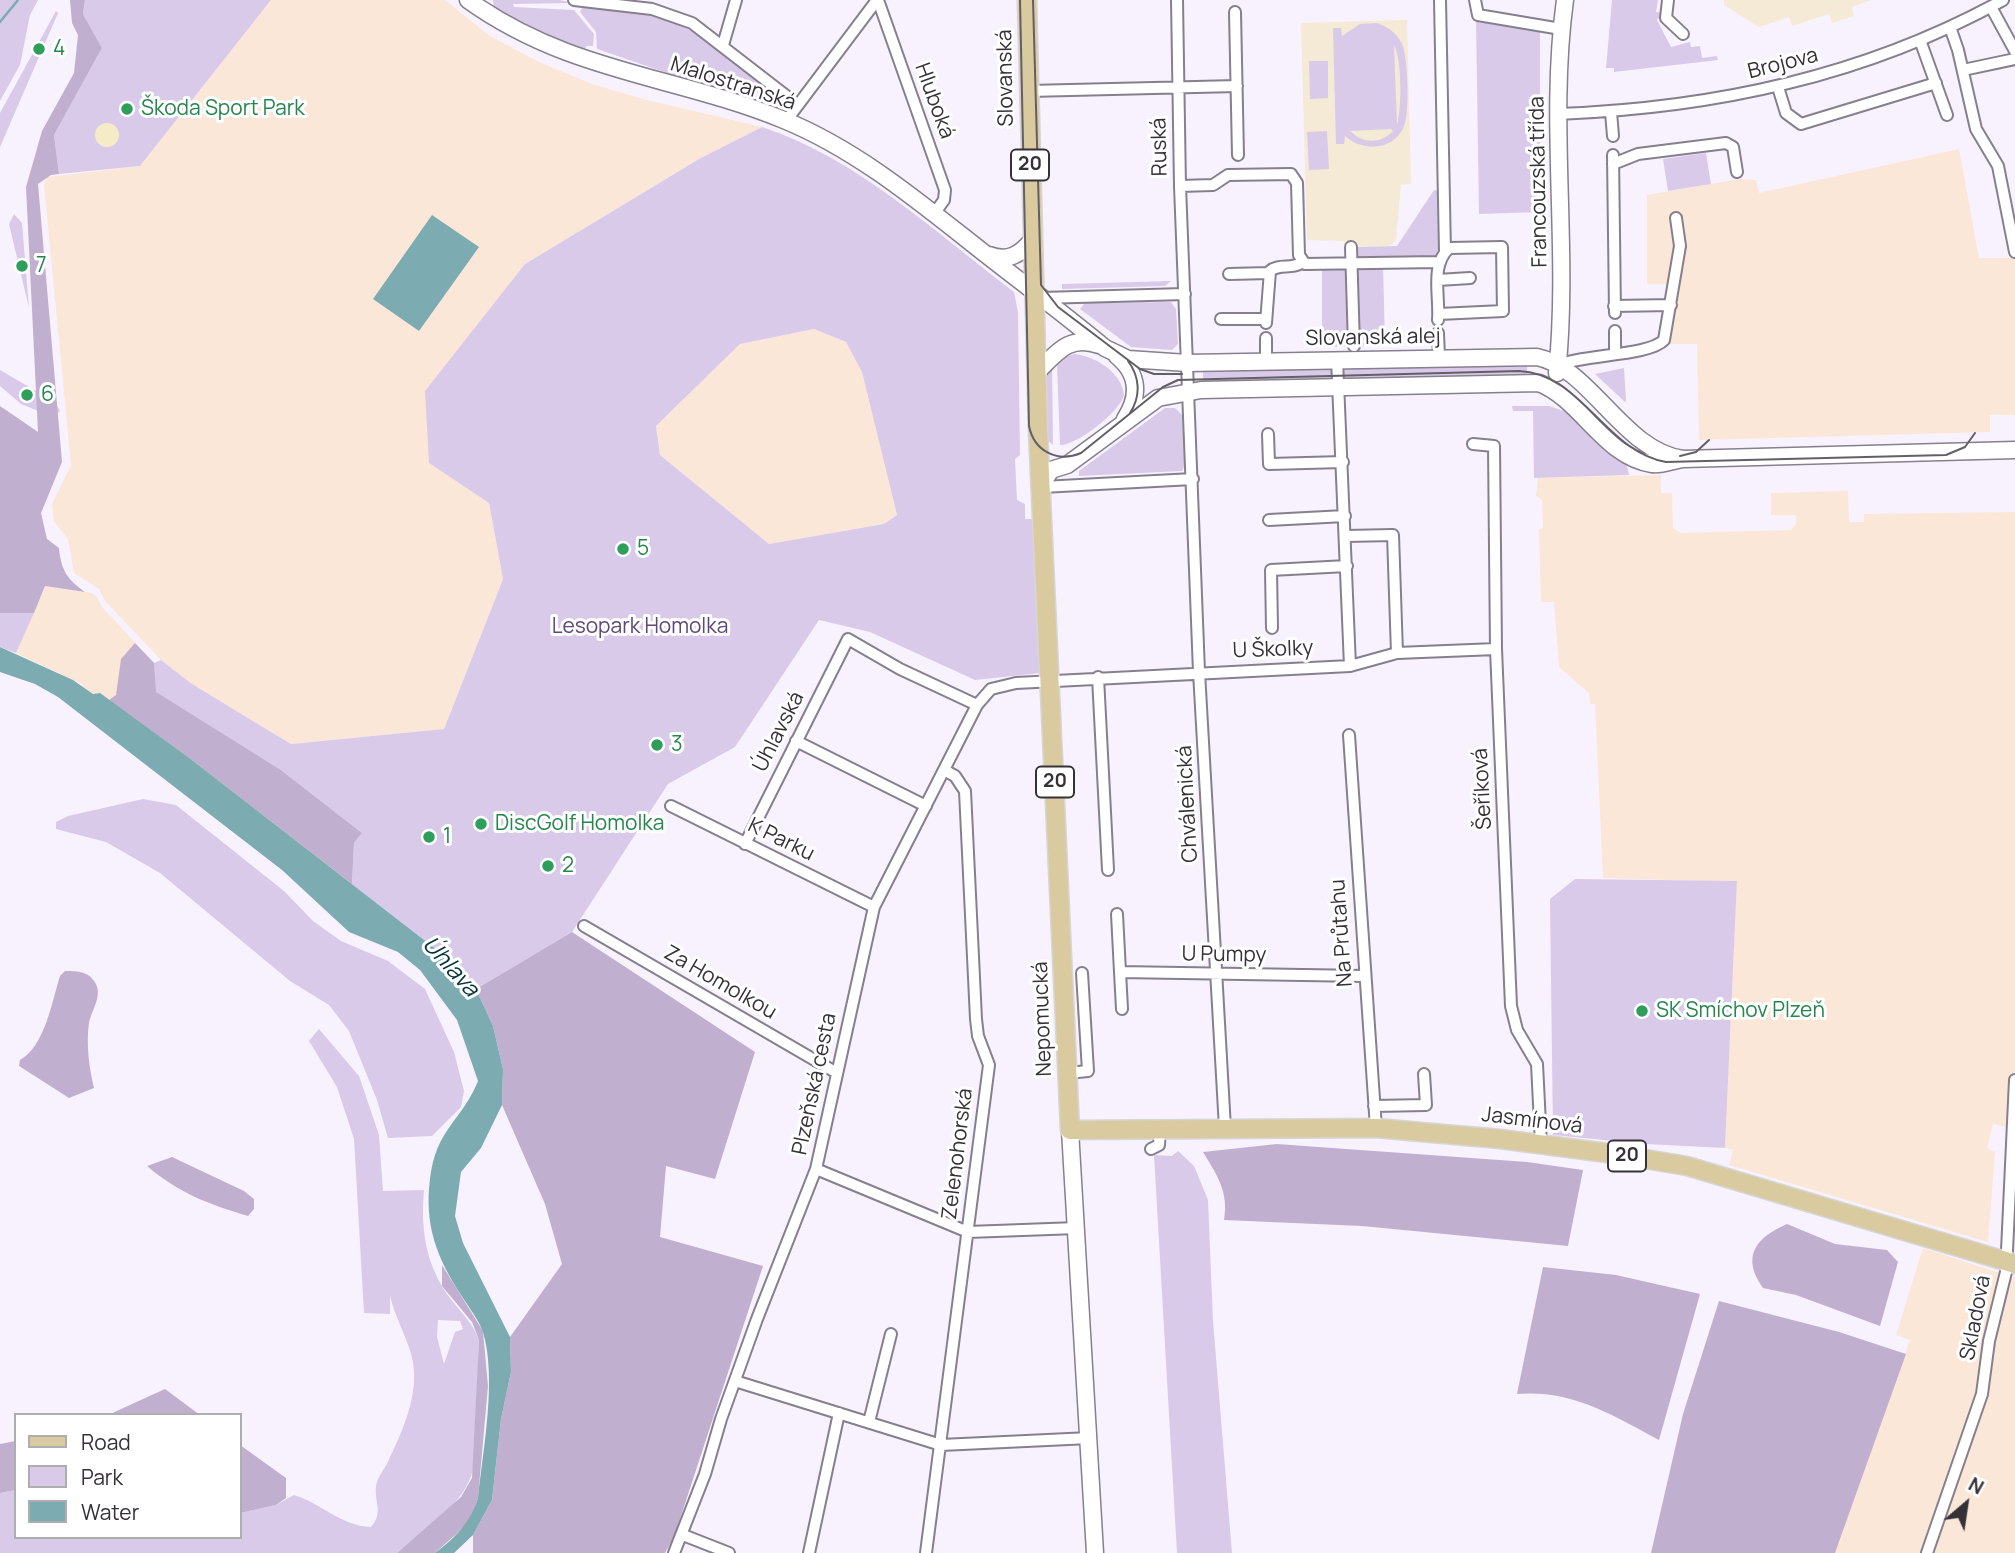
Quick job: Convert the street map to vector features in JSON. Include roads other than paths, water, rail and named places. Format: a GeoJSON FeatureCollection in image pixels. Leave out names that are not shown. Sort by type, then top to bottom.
{"type":"FeatureCollection","features":[{"type":"Feature","properties":{"kind":"main road","name":"Malostranská"},"geometry":{"type":"LineString","coordinates":[[468,0],[521,33],[560,52],[786,121],[841,147],[934,214],[1108,350]]}},
{"type":"Feature","properties":{"kind":"main road","name":"Slovanská"},"geometry":{"type":"LineString","coordinates":[[1027,0],[1032,240]]}},
{"type":"Feature","properties":{"kind":"main road","name":"Francouzská třída"},"geometry":{"type":"LineString","coordinates":[[1558,365],[1562,320],[1559,114],[1561,29],[1565,0]]}},
{"type":"Feature","properties":{"kind":"main road"},"geometry":{"type":"LineString","coordinates":[[981,250],[994,257],[1009,258],[1022,252],[1032,240]]}},
{"type":"Feature","properties":{"kind":"main road","name":"20"},"geometry":{"type":"LineString","coordinates":[[1032,240],[1037,295],[1036,373],[1042,485]]}},
{"type":"Feature","properties":{"kind":"main road"},"geometry":{"type":"LineString","coordinates":[[1036,373],[1050,356],[1076,342],[1108,350],[1132,373],[1136,388],[1130,411],[1119,427]]}},
{"type":"Feature","properties":{"kind":"main road","name":"Slovanská alej"},"geometry":{"type":"LineString","coordinates":[[1108,350],[1136,360],[1188,363],[1530,356],[1558,365],[1639,439],[1683,459]]}},
{"type":"Feature","properties":{"kind":"main road"},"geometry":{"type":"LineString","coordinates":[[1042,485],[1049,472],[1061,467],[1162,396],[1189,394],[1201,390],[1518,382],[1550,388],[1558,365]]}},
{"type":"Feature","properties":{"kind":"main road","name":"Slovanská alej"},"geometry":{"type":"LineString","coordinates":[[1550,388],[1609,441],[1633,458],[1655,465],[1683,459],[2015,450]]}},
{"type":"Feature","properties":{"kind":"main road"},"geometry":{"type":"LineString","coordinates":[[1040,456],[1050,465],[1061,467]]}},
{"type":"Feature","properties":{"kind":"main road","name":"Nepomucká"},"geometry":{"type":"LineString","coordinates":[[1042,485],[1070,1130],[1095,1553]]}},
{"type":"Feature","properties":{"kind":"main road","name":"Jasmínová"},"geometry":{"type":"LineString","coordinates":[[1070,1130],[1376,1128],[1541,1144],[1688,1166],[2010,1262]]}},
{"type":"Feature","properties":{"kind":"street","name":"Malostranská"},"geometry":{"type":"LineString","coordinates":[[574,0],[652,9],[692,23],[798,105]]}},
{"type":"Feature","properties":{"kind":"street"},"geometry":{"type":"LineString","coordinates":[[723,45],[736,0]]}},
{"type":"Feature","properties":{"kind":"street"},"geometry":{"type":"LineString","coordinates":[[786,121],[878,0]]}},
{"type":"Feature","properties":{"kind":"street","name":"Hluboká"},"geometry":{"type":"LineString","coordinates":[[878,0],[945,190],[944,200],[934,214]]}},
{"type":"Feature","properties":{"kind":"street","name":"Ruská"},"geometry":{"type":"LineString","coordinates":[[1177,0],[1180,186],[1189,394]]}},
{"type":"Feature","properties":{"kind":"street"},"geometry":{"type":"LineString","coordinates":[[1440,0],[1447,250],[1438,261],[1438,317],[1503,311],[1502,247],[1447,250]]}},
{"type":"Feature","properties":{"kind":"street"},"geometry":{"type":"LineString","coordinates":[[1475,0],[1478,15],[1561,29]]}},
{"type":"Feature","properties":{"kind":"street"},"geometry":{"type":"LineString","coordinates":[[1668,0],[1666,18],[1683,34]]}},
{"type":"Feature","properties":{"kind":"street","name":"Brojova"},"geometry":{"type":"LineString","coordinates":[[1559,114],[1688,104],[1778,87],[1864,63],[1950,27],[2003,0]]}},
{"type":"Feature","properties":{"kind":"street"},"geometry":{"type":"LineString","coordinates":[[1991,6],[2015,51]]}},
{"type":"Feature","properties":{"kind":"street"},"geometry":{"type":"LineString","coordinates":[[1235,12],[1238,155]]}},
{"type":"Feature","properties":{"kind":"street"},"geometry":{"type":"LineString","coordinates":[[1950,27],[1976,129],[1998,166],[2015,252]]}},
{"type":"Feature","properties":{"kind":"street"},"geometry":{"type":"LineString","coordinates":[[1920,40],[1947,115]]}},
{"type":"Feature","properties":{"kind":"street"},"geometry":{"type":"LineString","coordinates":[[1963,70],[2015,59]]}},
{"type":"Feature","properties":{"kind":"street"},"geometry":{"type":"LineString","coordinates":[[1778,87],[1786,113],[1801,124],[1936,83]]}},
{"type":"Feature","properties":{"kind":"street"},"geometry":{"type":"LineString","coordinates":[[1029,91],[1179,90],[1237,86]]}},
{"type":"Feature","properties":{"kind":"street"},"geometry":{"type":"LineString","coordinates":[[1611,112],[1612,136]]}},
{"type":"Feature","properties":{"kind":"street"},"geometry":{"type":"LineString","coordinates":[[1671,305],[1614,310],[1613,159],[1726,143],[1733,146],[1737,172]]}},
{"type":"Feature","properties":{"kind":"street"},"geometry":{"type":"LineString","coordinates":[[1180,186],[1213,185],[1228,175],[1293,175],[1297,183],[1302,262]]}},
{"type":"Feature","properties":{"kind":"street"},"geometry":{"type":"LineString","coordinates":[[1558,365],[1579,357],[1649,349],[1662,343],[1680,246],[1676,218]]}},
{"type":"Feature","properties":{"kind":"street"},"geometry":{"type":"LineString","coordinates":[[1351,247],[1354,346]]}},
{"type":"Feature","properties":{"kind":"street"},"geometry":{"type":"LineString","coordinates":[[1302,262],[1312,266],[1438,261]]}},
{"type":"Feature","properties":{"kind":"street"},"geometry":{"type":"LineString","coordinates":[[1221,320],[1266,321],[1269,273],[1273,268],[1298,266],[1302,262]]}},
{"type":"Feature","properties":{"kind":"street"},"geometry":{"type":"LineString","coordinates":[[1229,274],[1269,273]]}},
{"type":"Feature","properties":{"kind":"street"},"geometry":{"type":"LineString","coordinates":[[1438,280],[1470,278]]}},
{"type":"Feature","properties":{"kind":"street"},"geometry":{"type":"LineString","coordinates":[[1037,295],[1185,294]]}},
{"type":"Feature","properties":{"kind":"street"},"geometry":{"type":"LineString","coordinates":[[1615,331],[1615,352]]}},
{"type":"Feature","properties":{"kind":"street"},"geometry":{"type":"LineString","coordinates":[[1438,333],[1439,358]]}},
{"type":"Feature","properties":{"kind":"street"},"geometry":{"type":"LineString","coordinates":[[1266,338],[1266,362]]}},
{"type":"Feature","properties":{"kind":"street"},"geometry":{"type":"LineString","coordinates":[[1337,359],[1350,666]]}},
{"type":"Feature","properties":{"kind":"street","name":"Chválenická"},"geometry":{"type":"LineString","coordinates":[[1189,394],[1199,673],[1225,1128]]}},
{"type":"Feature","properties":{"kind":"street"},"geometry":{"type":"LineString","coordinates":[[1268,434],[1269,464],[1343,462]]}},
{"type":"Feature","properties":{"kind":"street","name":"Šeříková"},"geometry":{"type":"LineString","coordinates":[[1473,444],[1494,446],[1497,503],[1496,649],[1511,1006],[1517,1030],[1537,1064],[1541,1144]]}},
{"type":"Feature","properties":{"kind":"street"},"geometry":{"type":"LineString","coordinates":[[1042,485],[1193,479]]}},
{"type":"Feature","properties":{"kind":"street"},"geometry":{"type":"LineString","coordinates":[[1269,520],[1345,516]]}},
{"type":"Feature","properties":{"kind":"street"},"geometry":{"type":"LineString","coordinates":[[1346,536],[1393,535],[1396,653]]}},
{"type":"Feature","properties":{"kind":"street"},"geometry":{"type":"LineString","coordinates":[[1272,628],[1271,570],[1347,566]]}},
{"type":"Feature","properties":{"kind":"street","name":"Úhlavská"},"geometry":{"type":"LineString","coordinates":[[745,844],[848,639],[900,669],[977,705]]}},
{"type":"Feature","properties":{"kind":"street","name":"U Školky"},"geometry":{"type":"LineString","coordinates":[[1050,681],[1350,666],[1396,653],[1496,649]]}},
{"type":"Feature","properties":{"kind":"street"},"geometry":{"type":"LineString","coordinates":[[1098,677],[1108,870]]}},
{"type":"Feature","properties":{"kind":"street","name":"Plzeňská cesta"},"geometry":{"type":"LineString","coordinates":[[674,1553],[683,1535],[735,1381],[816,1169],[874,907],[977,705],[991,689],[1016,683],[1050,681]]}},
{"type":"Feature","properties":{"kind":"street","name":"Na Průtahu"},"geometry":{"type":"LineString","coordinates":[[1349,735],[1376,1128]]}},
{"type":"Feature","properties":{"kind":"street"},"geometry":{"type":"LineString","coordinates":[[796,741],[926,806]]}},
{"type":"Feature","properties":{"kind":"street","name":"Zelenohorská"},"geometry":{"type":"LineString","coordinates":[[926,1553],[989,1065],[978,1036],[976,1019],[965,791],[955,776],[944,770]]}},
{"type":"Feature","properties":{"kind":"street","name":"K Parku"},"geometry":{"type":"LineString","coordinates":[[671,806],[874,907]]}},
{"type":"Feature","properties":{"kind":"street"},"geometry":{"type":"LineString","coordinates":[[1117,914],[1122,1009]]}},
{"type":"Feature","properties":{"kind":"street","name":"Za Homolkou"},"geometry":{"type":"LineString","coordinates":[[584,926],[837,1073]]}},
{"type":"Feature","properties":{"kind":"street","name":"U Pumpy"},"geometry":{"type":"LineString","coordinates":[[1119,972],[1364,976]]}},
{"type":"Feature","properties":{"kind":"street"},"geometry":{"type":"LineString","coordinates":[[1068,1073],[1088,1071],[1082,973]]}},
{"type":"Feature","properties":{"kind":"street"},"geometry":{"type":"LineString","coordinates":[[1374,1106],[1426,1105],[1424,1074]]}},
{"type":"Feature","properties":{"kind":"street","name":"Skladová"},"geometry":{"type":"LineString","coordinates":[[1927,1553],[1982,1394],[1989,1341],[2010,1262],[2015,1080]]}},
{"type":"Feature","properties":{"kind":"street"},"geometry":{"type":"LineString","coordinates":[[1152,1149],[1159,1145],[1160,1129]]}},
{"type":"Feature","properties":{"kind":"street"},"geometry":{"type":"LineString","coordinates":[[816,1169],[968,1233],[1077,1228]]}},
{"type":"Feature","properties":{"kind":"street"},"geometry":{"type":"LineString","coordinates":[[869,1422],[891,1335]]}},
{"type":"Feature","properties":{"kind":"street"},"geometry":{"type":"LineString","coordinates":[[735,1381],[941,1445],[1090,1438]]}},
{"type":"Feature","properties":{"kind":"street"},"geometry":{"type":"LineString","coordinates":[[809,1553],[839,1413]]}},
{"type":"Feature","properties":{"kind":"street"},"geometry":{"type":"LineString","coordinates":[[683,1535],[729,1553]]}},
{"type":"Feature","properties":{"kind":"water"},"geometry":{"type":"Polygon","coordinates":[[[432,215],[479,247],[419,331],[373,299],[432,215]]]}},
{"type":"Feature","properties":{"kind":"water","name":"Úhlava"},"geometry":{"type":"Polygon","coordinates":[[[0,647],[73,680],[93,694],[100,693],[188,757],[437,950],[476,989],[493,1026],[503,1069],[502,1105],[481,1148],[461,1172],[455,1216],[463,1243],[510,1337],[511,1372],[501,1419],[492,1500],[473,1535],[454,1553],[435,1553],[461,1529],[478,1498],[489,1392],[483,1332],[445,1268],[434,1240],[429,1211],[430,1179],[438,1148],[478,1081],[457,1020],[420,970],[398,952],[349,932],[282,870],[58,697],[35,684],[0,672],[0,647]]]}},
{"type":"Feature","properties":{"kind":"waterway"},"geometry":{"type":"LineString","coordinates":[[0,22],[18,0]]}},
{"type":"Feature","properties":{"kind":"tram line"},"geometry":{"type":"LineString","coordinates":[[1020,0],[1029,426],[1036,442],[1048,453],[1063,457],[1081,453],[1163,387],[1178,380],[1519,371],[1541,375],[1560,385],[1626,444],[1645,455],[1666,462],[1946,455],[1965,447],[1975,433]]}},
{"type":"Feature","properties":{"kind":"tram line"},"geometry":{"type":"LineString","coordinates":[[1033,0],[1041,285],[1058,307],[1140,369],[1154,374],[1182,374]]}},
{"type":"Feature","properties":{"kind":"tram line"},"geometry":{"type":"LineString","coordinates":[[1128,361],[1135,373],[1138,387],[1130,413]]}},
{"type":"Feature","properties":{"kind":"tram line"},"geometry":{"type":"LineString","coordinates":[[1680,456],[1696,452],[1709,440]]}},
{"type":"Feature","properties":{"kind":"place","name":"4"},"geometry":{"type":"Point","coordinates":[39,49]}},
{"type":"Feature","properties":{"kind":"place","name":"Škoda Sport Park"},"geometry":{"type":"Point","coordinates":[127,109]}},
{"type":"Feature","properties":{"kind":"place","name":"7"},"geometry":{"type":"Point","coordinates":[22,266]}},
{"type":"Feature","properties":{"kind":"place","name":"6"},"geometry":{"type":"Point","coordinates":[27,395]}},
{"type":"Feature","properties":{"kind":"place","name":"5"},"geometry":{"type":"Point","coordinates":[623,549]}},
{"type":"Feature","properties":{"kind":"place","name":"3"},"geometry":{"type":"Point","coordinates":[657,745]}},
{"type":"Feature","properties":{"kind":"place","name":"DiscGolf Homolka"},"geometry":{"type":"Point","coordinates":[481,824]}},
{"type":"Feature","properties":{"kind":"place","name":"1"},"geometry":{"type":"Point","coordinates":[429,837]}},
{"type":"Feature","properties":{"kind":"place","name":"2"},"geometry":{"type":"Point","coordinates":[548,866]}},
{"type":"Feature","properties":{"kind":"place","name":"SK Smíchov Plzeň"},"geometry":{"type":"Point","coordinates":[1642,1011]}},
{"type":"Feature","properties":{"kind":"park label","name":"Lesopark Homolka"},"geometry":{"type":"Point","coordinates":[640,627]}}]}
